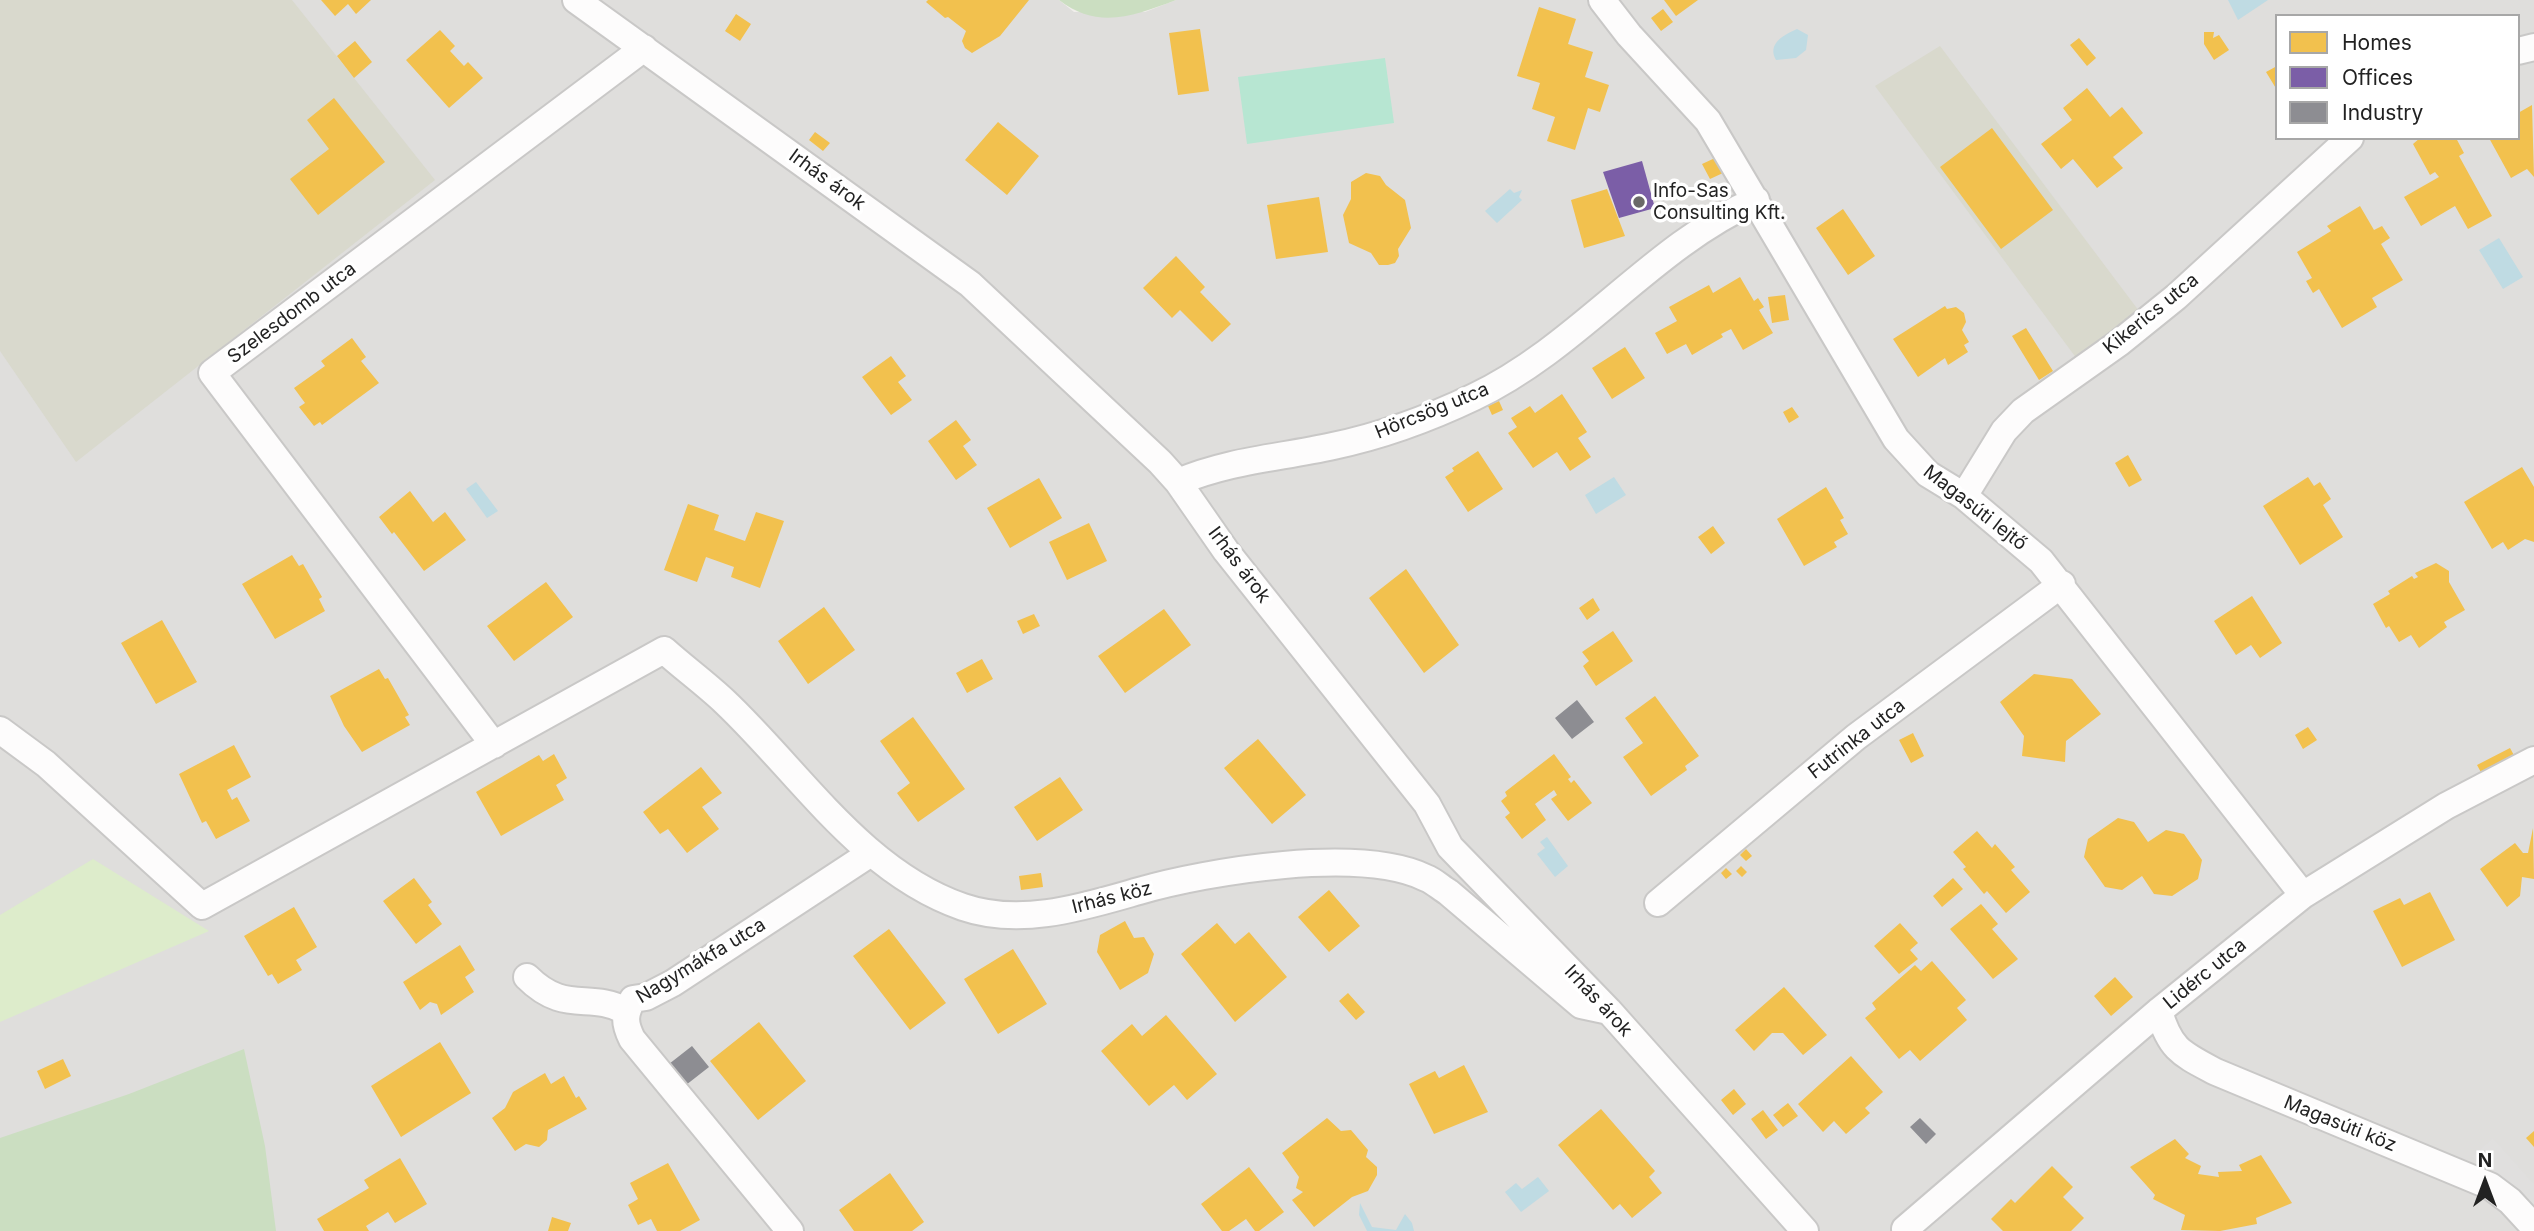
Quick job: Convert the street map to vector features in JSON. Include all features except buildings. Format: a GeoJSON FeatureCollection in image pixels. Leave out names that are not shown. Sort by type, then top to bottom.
{"type":"FeatureCollection","features":[{"type":"Feature","properties":{"kind":"street","name":"Irhás árok"},"geometry":{"type":"LineString","coordinates":[[576,0],[970,284],[1178,482],[1226,551],[1427,804],[1450,847],[1609,1011],[1805,1231]]}},
{"type":"Feature","properties":{"kind":"street","name":"Magasúti lejtő"},"geometry":{"type":"LineString","coordinates":[[1602,0],[1629,35],[1708,121],[1896,439],[1928,474],[1964,496],[2041,561],[2062,584],[2164,722],[2303,895]]}},
{"type":"Feature","properties":{"kind":"street","name":"Szelesdomb utca"},"geometry":{"type":"LineString","coordinates":[[494,745],[212,373],[644,48]]}},
{"type":"Feature","properties":{"kind":"street","name":"Kikerics utca"},"geometry":{"type":"LineString","coordinates":[[1964,496],[2004,431],[2023,411],[2119,343],[2176,297],[2348,140]]}},
{"type":"Feature","properties":{"kind":"street","name":"Hörcsög utca"},"geometry":{"type":"LineString","coordinates":[[1178,482],[1214,467],[1356,441],[1474,397],[1537,361],[1674,250],[1727,213],[1756,200]]}},
{"type":"Feature","properties":{"kind":"street","name":"Futrinka utca"},"geometry":{"type":"LineString","coordinates":[[1658,903],[1856,737],[2062,584]]}},
{"type":"Feature","properties":{"kind":"street","name":"Irhás köz"},"geometry":{"type":"LineString","coordinates":[[494,745],[664,650],[724,701],[871,853],[904,879],[960,906],[986,913],[1015,915],[1101,903],[1183,880],[1269,867],[1373,864],[1426,877],[1448,892],[1581,1005],[1609,1011]]}},
{"type":"Feature","properties":{"kind":"street"},"geometry":{"type":"LineString","coordinates":[[0,730],[46,764],[202,906],[494,745]]}},
{"type":"Feature","properties":{"kind":"street","name":"Lidérc utca"},"geometry":{"type":"LineString","coordinates":[[1905,1229],[2159,1011],[2303,895],[2446,806],[2534,760]]}},
{"type":"Feature","properties":{"kind":"street","name":"Nagymákfa utca"},"geometry":{"type":"LineString","coordinates":[[790,1231],[632,1038],[625,1024],[626,1011],[634,999],[646,997],[673,983],[871,853]]}},
{"type":"Feature","properties":{"kind":"street"},"geometry":{"type":"LineString","coordinates":[[527,977],[542,992],[563,1001],[613,1004],[626,1011]]}},
{"type":"Feature","properties":{"kind":"street","name":"Magasúti köz"},"geometry":{"type":"LineString","coordinates":[[2159,1011],[2166,1038],[2187,1057],[2216,1072],[2490,1186],[2511,1201],[2534,1227]]}},
{"type":"Feature","properties":{"kind":"shaded area"},"geometry":{"type":"Polygon","coordinates":[[[0,0],[1059,0],[1074,12],[1145,12],[1176,0],[2534,0],[2534,1231],[0,1231],[0,0]]]}},
{"type":"Feature","properties":{"kind":"shaded area"},"geometry":{"type":"Polygon","coordinates":[[[0,0],[292,0],[435,180],[76,462],[0,351],[0,0]]]}},
{"type":"Feature","properties":{"kind":"shaded area"},"geometry":{"type":"Polygon","coordinates":[[[1940,46],[2139,311],[2077,359],[1875,86],[1940,46]]]}},
{"type":"Feature","properties":{"kind":"shaded area"},"geometry":{"type":"Polygon","coordinates":[[[2493,1138],[2534,1184],[2534,1220],[2510,1201],[2472,1156],[2493,1138]]]}},
{"type":"Feature","properties":{"kind":"green space"},"geometry":{"type":"Polygon","coordinates":[[[1059,0],[1176,0],[1131,15],[1102,17],[1088,15],[1059,0]]]}},
{"type":"Feature","properties":{"kind":"green space"},"geometry":{"type":"Polygon","coordinates":[[[1385,58],[1394,123],[1247,144],[1238,77],[1385,58]]]}},
{"type":"Feature","properties":{"kind":"green space"},"geometry":{"type":"Polygon","coordinates":[[[93,859],[209,931],[0,1022],[0,915],[93,859]]]}},
{"type":"Feature","properties":{"kind":"green space"},"geometry":{"type":"Polygon","coordinates":[[[244,1049],[265,1146],[276,1231],[0,1231],[0,1138],[129,1094],[244,1049]]]}},
{"type":"Feature","properties":{"kind":"water"},"geometry":{"type":"Polygon","coordinates":[[[2228,0],[2268,0],[2238,20],[2228,0]]]}},
{"type":"Feature","properties":{"kind":"water"},"geometry":{"type":"Polygon","coordinates":[[[1797,29],[1808,35],[1806,50],[1796,58],[1776,60],[1775,45],[1782,37],[1797,29]]]}},
{"type":"Feature","properties":{"kind":"water"},"geometry":{"type":"Polygon","coordinates":[[[1510,189],[1514,193],[1522,190],[1519,197],[1522,200],[1497,223],[1485,211],[1510,189]]]}},
{"type":"Feature","properties":{"kind":"water"},"geometry":{"type":"Polygon","coordinates":[[[2499,238],[2523,277],[2503,289],[2479,250],[2499,238]]]}},
{"type":"Feature","properties":{"kind":"water"},"geometry":{"type":"Polygon","coordinates":[[[1614,477],[1626,495],[1596,514],[1585,495],[1614,477]]]}},
{"type":"Feature","properties":{"kind":"water"},"geometry":{"type":"Polygon","coordinates":[[[476,482],[498,511],[487,518],[466,489],[476,482]]]}},
{"type":"Feature","properties":{"kind":"water"},"geometry":{"type":"Polygon","coordinates":[[[1547,837],[1568,866],[1555,877],[1537,854],[1545,848],[1540,842],[1547,837]]]}},
{"type":"Feature","properties":{"kind":"water"},"geometry":{"type":"Polygon","coordinates":[[[1538,1177],[1549,1191],[1521,1212],[1505,1192],[1516,1183],[1522,1189],[1538,1177]]]}},
{"type":"Feature","properties":{"kind":"water"},"geometry":{"type":"Polygon","coordinates":[[[1360,1203],[1372,1227],[1396,1230],[1405,1214],[1414,1231],[1367,1231],[1359,1215],[1360,1203]]]}},
{"type":"Feature","properties":{"kind":"place","name":"Info-Sas Consulting Kft."},"geometry":{"type":"Point","coordinates":[1639,202]}}]}
